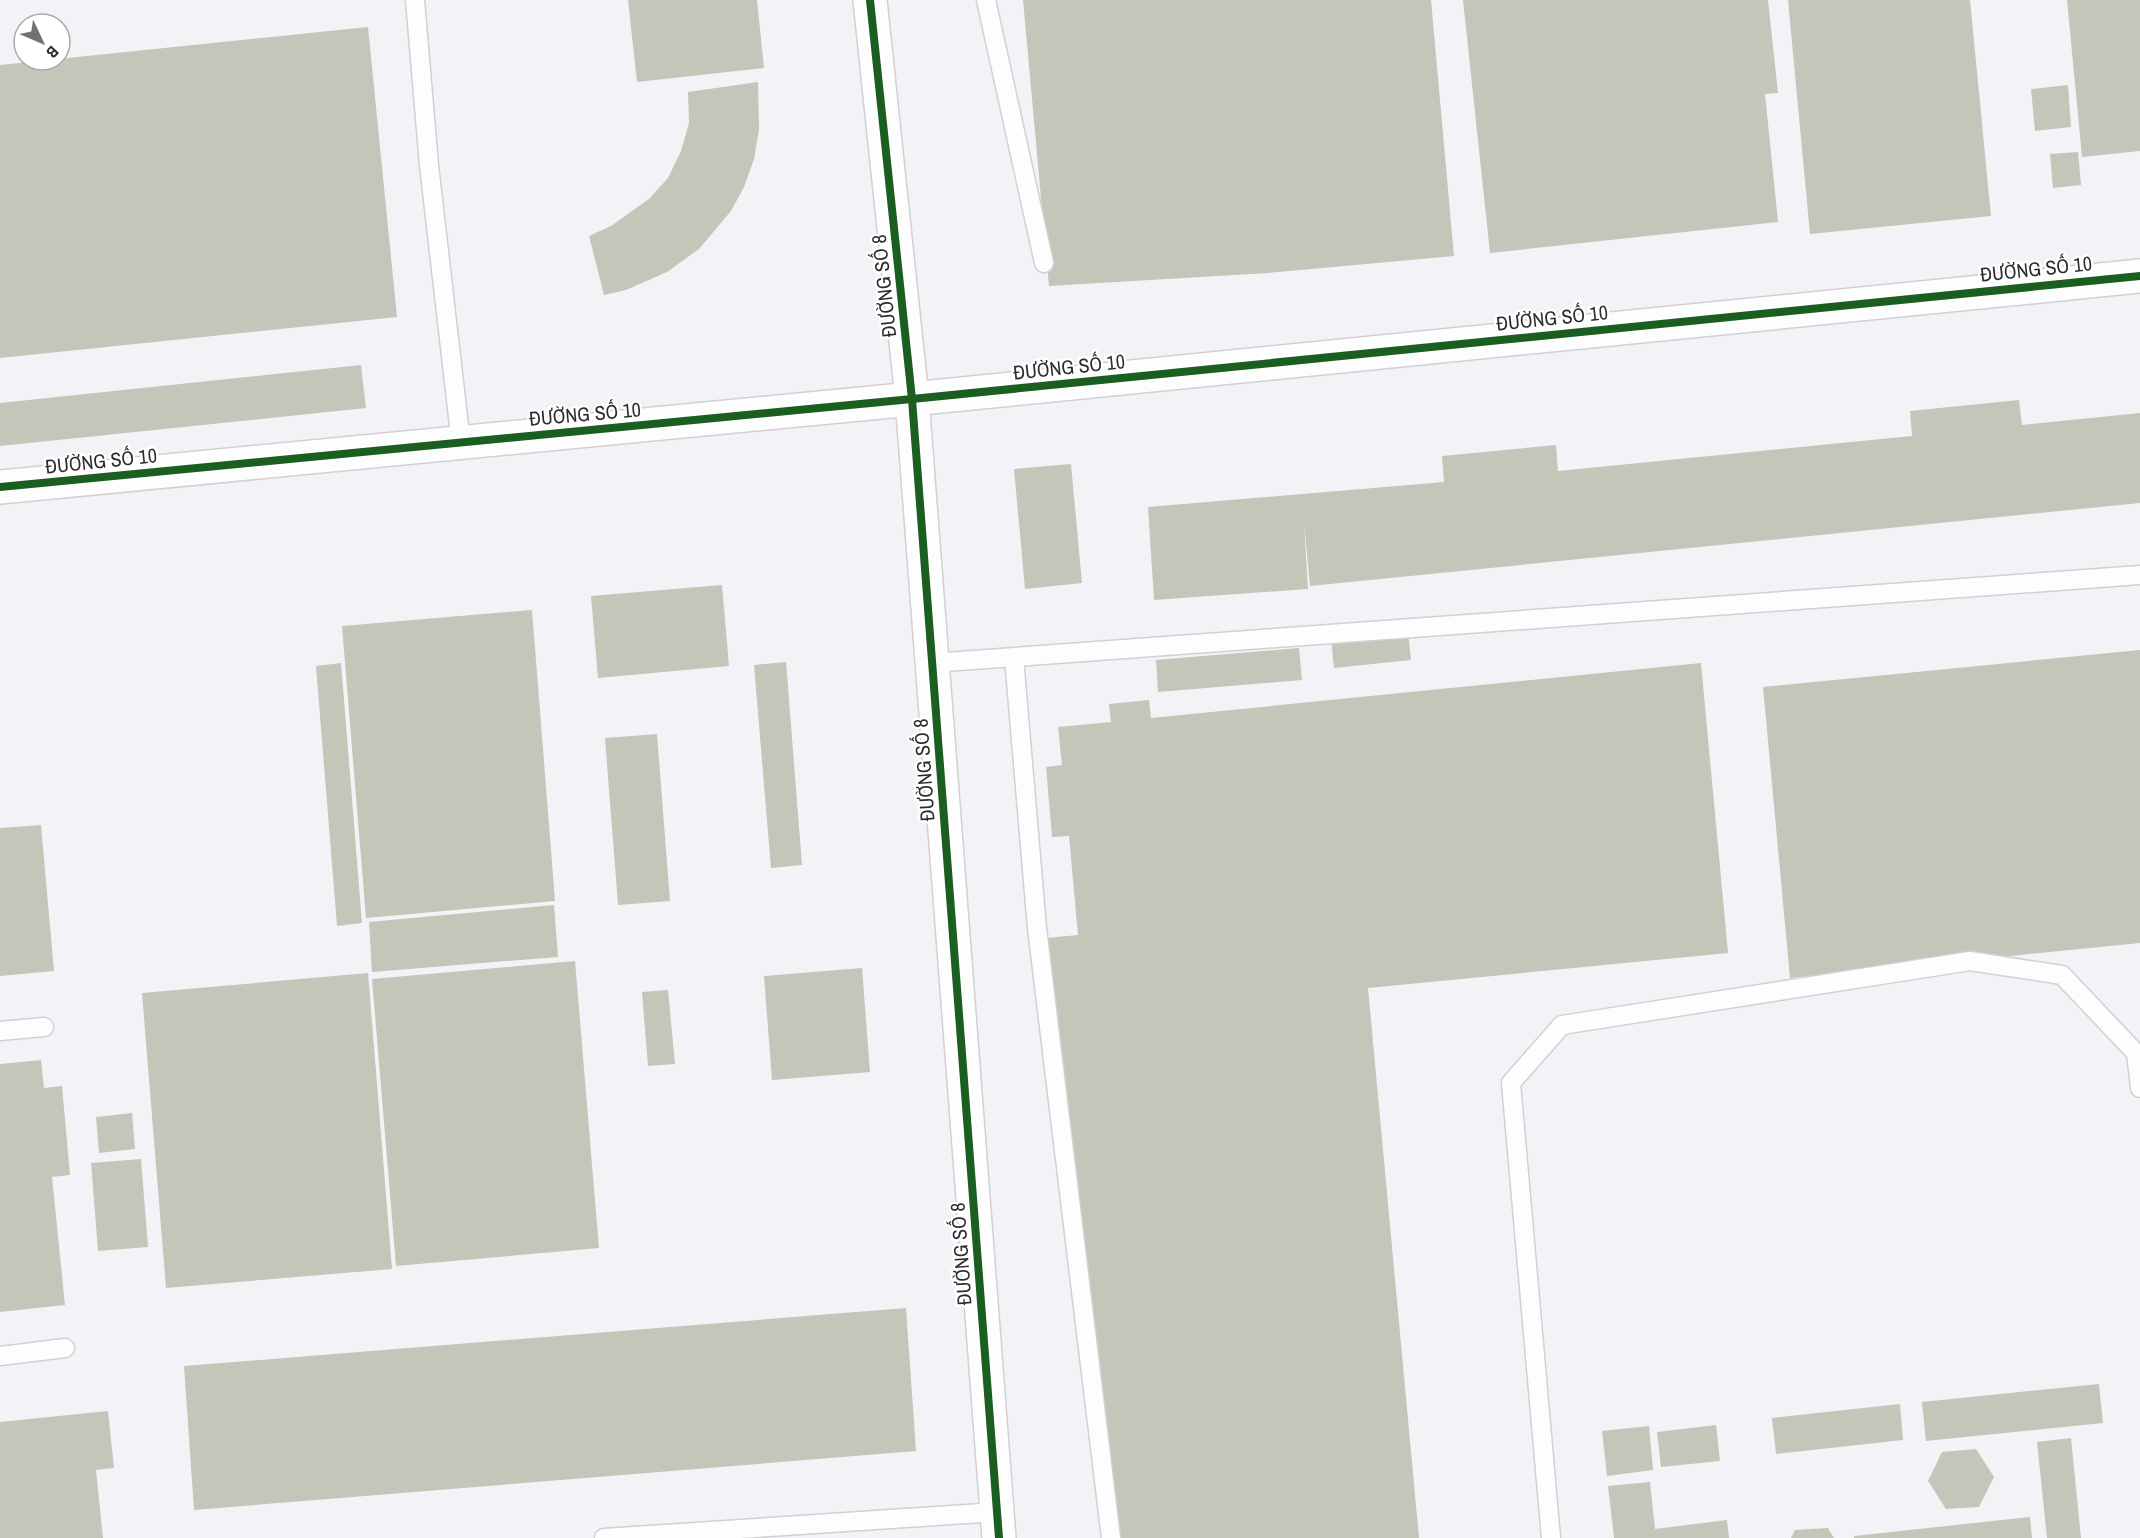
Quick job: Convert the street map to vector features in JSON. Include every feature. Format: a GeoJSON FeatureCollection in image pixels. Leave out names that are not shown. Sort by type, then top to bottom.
{"type":"FeatureCollection","features":[{"type":"Feature","properties":{"kind":"street","name":"ĐƯỜNG SỐ 8"},"geometry":{"type":"LineString","coordinates":[[870,0],[912,399],[998,1525]]}},
{"type":"Feature","properties":{"kind":"street","name":"ĐƯỜNG SỐ 10"},"geometry":{"type":"LineString","coordinates":[[0,487],[912,399],[2140,276]]}},
{"type":"Feature","properties":{"kind":"lane"},"geometry":{"type":"LineString","coordinates":[[415,0],[429,165],[461,443]]}},
{"type":"Feature","properties":{"kind":"lane"},"geometry":{"type":"LineString","coordinates":[[986,0],[1044,263]]}},
{"type":"Feature","properties":{"kind":"lane"},"geometry":{"type":"LineString","coordinates":[[932,663],[2140,575]]}},
{"type":"Feature","properties":{"kind":"lane"},"geometry":{"type":"LineString","coordinates":[[1014,657],[1037,928],[1111,1538]]}},
{"type":"Feature","properties":{"kind":"lane"},"geometry":{"type":"LineString","coordinates":[[1551,1538],[1511,1083],[1562,1025],[1970,961],[2062,975],[2136,1053],[2140,1088]]}},
{"type":"Feature","properties":{"kind":"lane"},"geometry":{"type":"LineString","coordinates":[[0,1031],[44,1027]]}},
{"type":"Feature","properties":{"kind":"lane"},"geometry":{"type":"LineString","coordinates":[[0,1356],[65,1348]]}},
{"type":"Feature","properties":{"kind":"lane"},"geometry":{"type":"LineString","coordinates":[[604,1538],[998,1525]]}},
{"type":"Feature","properties":{"kind":"building"},"geometry":{"type":"Polygon","coordinates":[[[628,0],[757,0],[764,68],[637,82],[628,0]]]}},
{"type":"Feature","properties":{"kind":"building"},"geometry":{"type":"Polygon","coordinates":[[[1023,0],[1431,0],[1454,256],[1268,273],[1049,286],[1023,0]]]}},
{"type":"Feature","properties":{"kind":"building"},"geometry":{"type":"Polygon","coordinates":[[[1463,0],[1768,0],[1778,93],[1765,94],[1778,222],[1490,253],[1463,0]]]}},
{"type":"Feature","properties":{"kind":"building"},"geometry":{"type":"Polygon","coordinates":[[[1788,0],[1970,0],[1991,216],[1810,234],[1788,0]]]}},
{"type":"Feature","properties":{"kind":"building"},"geometry":{"type":"Polygon","coordinates":[[[2067,0],[2140,0],[2140,151],[2082,157],[2067,0]]]}},
{"type":"Feature","properties":{"kind":"building"},"geometry":{"type":"Polygon","coordinates":[[[368,27],[397,317],[0,358],[0,65],[12,64],[12,72],[72,72],[72,58],[368,27]]]}},
{"type":"Feature","properties":{"kind":"building"},"geometry":{"type":"Polygon","coordinates":[[[758,82],[759,129],[754,159],[744,187],[731,211],[699,249],[667,272],[626,290],[604,295],[589,236],[611,226],[649,199],[668,178],[681,151],[689,123],[688,92],[758,82]]]}},
{"type":"Feature","properties":{"kind":"building"},"geometry":{"type":"Polygon","coordinates":[[[2068,85],[2071,127],[2035,131],[2031,89],[2068,85]]]}},
{"type":"Feature","properties":{"kind":"building"},"geometry":{"type":"Polygon","coordinates":[[[2078,152],[2081,185],[2053,188],[2050,154],[2078,152]]]}},
{"type":"Feature","properties":{"kind":"building"},"geometry":{"type":"Polygon","coordinates":[[[361,365],[366,408],[0,446],[0,403],[361,365]]]}},
{"type":"Feature","properties":{"kind":"building"},"geometry":{"type":"Polygon","coordinates":[[[2019,400],[2022,425],[2140,413],[2140,503],[1310,586],[1304,523],[1308,589],[1154,600],[1148,507],[1444,482],[1442,456],[1556,445],[1558,471],[1912,436],[1910,411],[2019,400]]]}},
{"type":"Feature","properties":{"kind":"building"},"geometry":{"type":"Polygon","coordinates":[[[1071,464],[1082,583],[1025,589],[1014,469],[1071,464]]]}},
{"type":"Feature","properties":{"kind":"building"},"geometry":{"type":"Polygon","coordinates":[[[722,585],[729,666],[598,678],[591,596],[722,585]]]}},
{"type":"Feature","properties":{"kind":"building"},"geometry":{"type":"Polygon","coordinates":[[[532,610],[555,901],[366,918],[342,626],[532,610]]]}},
{"type":"Feature","properties":{"kind":"building"},"geometry":{"type":"Polygon","coordinates":[[[1408,632],[1411,660],[1334,668],[1331,639],[1408,632]]]}},
{"type":"Feature","properties":{"kind":"building"},"geometry":{"type":"Polygon","coordinates":[[[1299,648],[1302,680],[1158,692],[1156,660],[1299,648]]]}},
{"type":"Feature","properties":{"kind":"building"},"geometry":{"type":"Polygon","coordinates":[[[2140,650],[2140,943],[1790,978],[1763,687],[2140,650]]]}},
{"type":"Feature","properties":{"kind":"building"},"geometry":{"type":"Polygon","coordinates":[[[786,662],[802,865],[771,868],[754,665],[786,662]]]}},
{"type":"Feature","properties":{"kind":"building"},"geometry":{"type":"Polygon","coordinates":[[[341,663],[362,923],[337,926],[316,666],[341,663]]]}},
{"type":"Feature","properties":{"kind":"building"},"geometry":{"type":"Polygon","coordinates":[[[1701,663],[1728,953],[1368,988],[1419,1538],[1101,1538],[1046,938],[1078,935],[1069,836],[1052,837],[1046,767],[1062,765],[1058,727],[1111,722],[1109,704],[1149,700],[1151,718],[1701,663]]]}},
{"type":"Feature","properties":{"kind":"building"},"geometry":{"type":"Polygon","coordinates":[[[657,734],[670,901],[618,905],[605,738],[657,734]]]}},
{"type":"Feature","properties":{"kind":"building"},"geometry":{"type":"Polygon","coordinates":[[[41,825],[54,971],[0,976],[0,828],[41,825]]]}},
{"type":"Feature","properties":{"kind":"building"},"geometry":{"type":"Polygon","coordinates":[[[554,905],[558,957],[372,972],[369,922],[554,905]]]}},
{"type":"Feature","properties":{"kind":"building"},"geometry":{"type":"Polygon","coordinates":[[[575,961],[599,1248],[396,1266],[372,979],[575,961]]]}},
{"type":"Feature","properties":{"kind":"building"},"geometry":{"type":"Polygon","coordinates":[[[862,968],[870,1072],[772,1080],[764,976],[862,968]]]}},
{"type":"Feature","properties":{"kind":"building"},"geometry":{"type":"Polygon","coordinates":[[[368,973],[392,1269],[166,1288],[142,993],[368,973]]]}},
{"type":"Feature","properties":{"kind":"building"},"geometry":{"type":"Polygon","coordinates":[[[668,990],[675,1064],[648,1066],[642,992],[668,990]]]}},
{"type":"Feature","properties":{"kind":"building"},"geometry":{"type":"Polygon","coordinates":[[[41,1060],[44,1088],[62,1086],[70,1175],[52,1177],[65,1305],[0,1312],[0,1064],[41,1060]]]}},
{"type":"Feature","properties":{"kind":"building"},"geometry":{"type":"Polygon","coordinates":[[[132,1113],[135,1149],[99,1153],[96,1117],[132,1113]]]}},
{"type":"Feature","properties":{"kind":"building"},"geometry":{"type":"Polygon","coordinates":[[[141,1159],[148,1247],[98,1251],[91,1163],[141,1159]]]}},
{"type":"Feature","properties":{"kind":"building"},"geometry":{"type":"Polygon","coordinates":[[[906,1308],[916,1451],[194,1510],[184,1366],[906,1308]]]}},
{"type":"Feature","properties":{"kind":"building"},"geometry":{"type":"Polygon","coordinates":[[[2099,1384],[2103,1423],[1926,1441],[1922,1402],[2099,1384]]]}},
{"type":"Feature","properties":{"kind":"building"},"geometry":{"type":"Polygon","coordinates":[[[1900,1404],[1903,1440],[1776,1454],[1772,1418],[1900,1404]]]}},
{"type":"Feature","properties":{"kind":"building"},"geometry":{"type":"Polygon","coordinates":[[[108,1411],[114,1468],[96,1470],[103,1538],[0,1538],[0,1422],[108,1411]]]}},
{"type":"Feature","properties":{"kind":"building"},"geometry":{"type":"Polygon","coordinates":[[[1716,1425],[1720,1461],[1661,1467],[1657,1432],[1716,1425]]]}},
{"type":"Feature","properties":{"kind":"building"},"geometry":{"type":"Polygon","coordinates":[[[1649,1426],[1653,1470],[1607,1476],[1602,1431],[1649,1426]]]}},
{"type":"Feature","properties":{"kind":"building"},"geometry":{"type":"Polygon","coordinates":[[[2071,1438],[2081,1538],[2047,1538],[2037,1442],[2071,1438]]]}},
{"type":"Feature","properties":{"kind":"building"},"geometry":{"type":"Polygon","coordinates":[[[1976,1449],[1994,1477],[1979,1507],[1946,1509],[1928,1481],[1942,1452],[1976,1449]]]}},
{"type":"Feature","properties":{"kind":"building"},"geometry":{"type":"Polygon","coordinates":[[[1650,1482],[1655,1529],[1727,1520],[1729,1538],[1614,1538],[1608,1486],[1650,1482]]]}},
{"type":"Feature","properties":{"kind":"building"},"geometry":{"type":"Polygon","coordinates":[[[2030,1517],[2032,1538],[1854,1538],[1854,1536],[2030,1517]]]}},
{"type":"Feature","properties":{"kind":"building"},"geometry":{"type":"Polygon","coordinates":[[[1828,1528],[1834,1538],[1791,1538],[1795,1530],[1828,1528]]]}},
{"type":"Feature","properties":{"kind":"cycle path"},"geometry":{"type":"LineString","coordinates":[[870,0],[912,399],[999,1538]]}},
{"type":"Feature","properties":{"kind":"cycle path"},"geometry":{"type":"LineString","coordinates":[[0,487],[912,399],[2140,276]]}}]}
